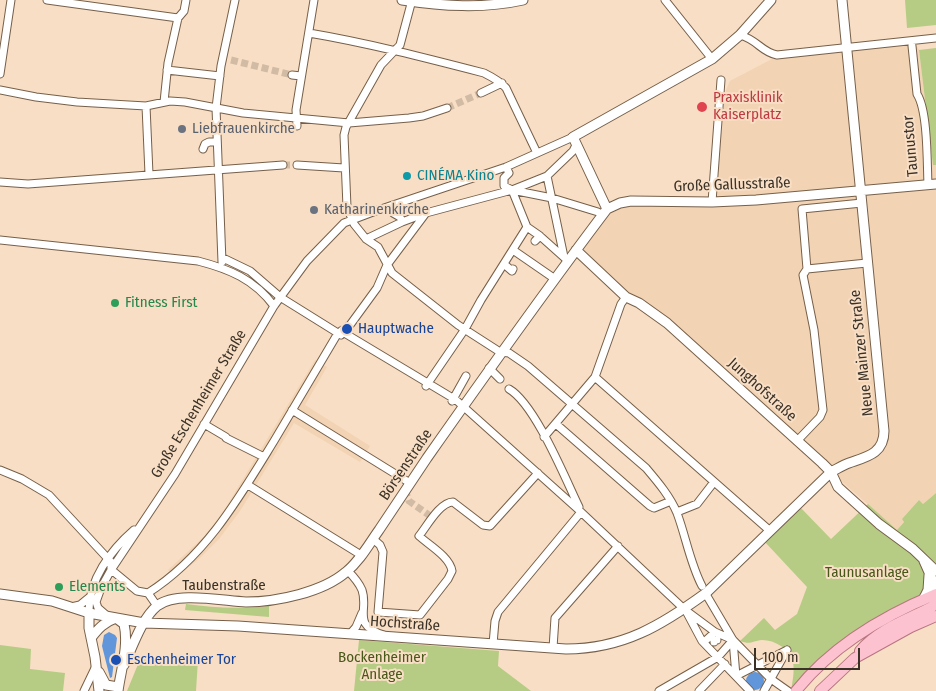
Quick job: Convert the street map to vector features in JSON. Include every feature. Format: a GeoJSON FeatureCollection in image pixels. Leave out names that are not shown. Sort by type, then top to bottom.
{"type":"FeatureCollection","features":[{"type":"Feature","properties":{"kind":"main road"},"geometry":{"type":"LineString","coordinates":[[409,0],[455,6],[476,6],[523,0]]}},
{"type":"Feature","properties":{"kind":"main road"},"geometry":{"type":"LineString","coordinates":[[476,6],[494,0]]}},
{"type":"Feature","properties":{"kind":"main road"},"geometry":{"type":"LineString","coordinates":[[603,211],[574,141],[712,59],[740,35],[770,0]]}},
{"type":"Feature","properties":{"kind":"main road","name":"Neue Mainzer Straße"},"geometry":{"type":"LineString","coordinates":[[684,609],[706,593],[831,472],[875,453],[882,445],[884,436],[842,0]]}},
{"type":"Feature","properties":{"kind":"main road","name":"Taunustor"},"geometry":{"type":"LineString","coordinates":[[860,190],[932,184]]}},
{"type":"Feature","properties":{"kind":"main road","name":"Große Gallusstraße"},"geometry":{"type":"LineString","coordinates":[[603,211],[620,203],[631,201],[712,202],[756,200],[860,190]]}},
{"type":"Feature","properties":{"kind":"main road","name":"Börsenstraße"},"geometry":{"type":"LineString","coordinates":[[361,556],[462,408],[493,375],[500,352],[555,279],[566,259],[576,250],[603,211]]}},
{"type":"Feature","properties":{"kind":"main road","name":"Junghofstraße"},"geometry":{"type":"LineString","coordinates":[[576,250],[626,297],[667,323],[831,472],[838,487],[878,524],[922,557],[932,573],[936,588]]}},
{"type":"Feature","properties":{"kind":"main road","name":"Taubenstraße"},"geometry":{"type":"LineString","coordinates":[[157,606],[172,600],[185,598],[247,602],[275,600],[294,596],[321,586],[348,571],[361,556]]}},
{"type":"Feature","properties":{"kind":"main road"},"geometry":{"type":"LineString","coordinates":[[923,600],[928,590],[932,573]]}},
{"type":"Feature","properties":{"kind":"main road","name":"Hochstraße"},"geometry":{"type":"LineString","coordinates":[[0,594],[48,600],[89,613],[144,623],[238,626],[553,648],[588,648],[616,643],[644,633],[684,609]]}},
{"type":"Feature","properties":{"kind":"main road"},"geometry":{"type":"LineString","coordinates":[[796,691],[812,673],[869,627],[906,607],[936,594]]}},
{"type":"Feature","properties":{"kind":"main road"},"geometry":{"type":"LineString","coordinates":[[820,691],[864,646],[894,626],[932,607],[936,603]]}},
{"type":"Feature","properties":{"kind":"main road"},"geometry":{"type":"LineString","coordinates":[[96,665],[105,683],[118,689],[124,665],[144,623],[157,606]]}},
{"type":"Feature","properties":{"kind":"main road","name":"Große Eschenheimer Straße"},"geometry":{"type":"LineString","coordinates":[[89,613],[91,638]]}},
{"type":"Feature","properties":{"kind":"main road"},"geometry":{"type":"LineString","coordinates":[[854,658],[911,627],[936,616]]}},
{"type":"Feature","properties":{"kind":"main road"},"geometry":{"type":"LineString","coordinates":[[99,691],[91,638],[103,624],[112,618],[124,624],[124,665]]}},
{"type":"Feature","properties":{"kind":"street"},"geometry":{"type":"LineString","coordinates":[[0,74],[11,0]]}},
{"type":"Feature","properties":{"kind":"street"},"geometry":{"type":"LineString","coordinates":[[47,0],[180,17]]}},
{"type":"Feature","properties":{"kind":"street"},"geometry":{"type":"LineString","coordinates":[[164,102],[168,69],[180,17],[184,11],[186,0]]}},
{"type":"Feature","properties":{"kind":"street"},"geometry":{"type":"LineString","coordinates":[[220,267],[223,258],[216,108],[222,59],[235,0]]}},
{"type":"Feature","properties":{"kind":"street"},"geometry":{"type":"LineString","coordinates":[[297,126],[296,110],[314,0]]}},
{"type":"Feature","properties":{"kind":"street"},"geometry":{"type":"LineString","coordinates":[[409,0],[400,46],[381,65],[349,122],[344,135],[347,206],[354,224],[366,239],[378,247],[392,273],[461,327],[500,352],[509,353],[528,366],[646,468],[671,501],[694,572],[702,586]]}},
{"type":"Feature","properties":{"kind":"street"},"geometry":{"type":"LineString","coordinates":[[665,0],[712,59]]}},
{"type":"Feature","properties":{"kind":"street"},"geometry":{"type":"LineString","coordinates":[[309,33],[346,39],[396,51],[484,74],[502,83],[538,153]]}},
{"type":"Feature","properties":{"kind":"street"},"geometry":{"type":"LineString","coordinates":[[740,35],[752,39],[766,52],[777,54],[936,38]]}},
{"type":"Feature","properties":{"kind":"street","name":"Taunustor"},"geometry":{"type":"LineString","coordinates":[[912,46],[917,94],[921,100],[932,184]]}},
{"type":"Feature","properties":{"kind":"street"},"geometry":{"type":"LineString","coordinates":[[222,59],[231,60]]}},
{"type":"Feature","properties":{"kind":"street"},"geometry":{"type":"LineString","coordinates":[[168,69],[220,76]]}},
{"type":"Feature","properties":{"kind":"street"},"geometry":{"type":"LineString","coordinates":[[292,75],[301,76]]}},
{"type":"Feature","properties":{"kind":"street"},"geometry":{"type":"LineString","coordinates":[[712,202],[721,80]]}},
{"type":"Feature","properties":{"kind":"street"},"geometry":{"type":"LineString","coordinates":[[480,93],[502,83]]}},
{"type":"Feature","properties":{"kind":"street"},"geometry":{"type":"LineString","coordinates":[[0,90],[78,102],[146,106],[164,102],[185,102],[243,113],[349,122],[416,117],[447,108]]}},
{"type":"Feature","properties":{"kind":"street"},"geometry":{"type":"LineString","coordinates":[[146,106],[149,174]]}},
{"type":"Feature","properties":{"kind":"street"},"geometry":{"type":"LineString","coordinates":[[352,218],[506,167],[538,153],[574,141],[573,151],[548,176],[512,190],[426,213],[366,239]]}},
{"type":"Feature","properties":{"kind":"street"},"geometry":{"type":"LineString","coordinates":[[203,149],[205,144],[209,142],[217,142]]}},
{"type":"Feature","properties":{"kind":"street"},"geometry":{"type":"LineString","coordinates":[[0,182],[28,184],[282,165]]}},
{"type":"Feature","properties":{"kind":"street"},"geometry":{"type":"LineString","coordinates":[[297,165],[344,168]]}},
{"type":"Feature","properties":{"kind":"street"},"geometry":{"type":"LineString","coordinates":[[506,167],[509,173],[504,178],[504,186],[512,190],[603,211]]}},
{"type":"Feature","properties":{"kind":"street"},"geometry":{"type":"LineString","coordinates":[[548,176],[566,259]]}},
{"type":"Feature","properties":{"kind":"street"},"geometry":{"type":"LineString","coordinates":[[512,190],[525,230],[535,239],[566,259]]}},
{"type":"Feature","properties":{"kind":"street"},"geometry":{"type":"LineString","coordinates":[[797,441],[823,412],[816,347],[803,275],[807,269],[802,209],[862,203]]}},
{"type":"Feature","properties":{"kind":"street"},"geometry":{"type":"LineString","coordinates":[[393,213],[400,217],[402,222]]}},
{"type":"Feature","properties":{"kind":"street"},"geometry":{"type":"LineString","coordinates":[[148,593],[172,576],[197,554],[214,533],[248,484],[340,332],[350,325],[377,288],[387,265],[426,213]]}},
{"type":"Feature","properties":{"kind":"street","name":"Große Eschenheimer Straße"},"geometry":{"type":"LineString","coordinates":[[112,618],[98,608],[96,602],[100,588],[113,571],[140,524],[175,474],[280,297],[307,261],[346,221],[352,218]]}},
{"type":"Feature","properties":{"kind":"street"},"geometry":{"type":"LineString","coordinates":[[427,385],[461,327],[481,300],[525,230]]}},
{"type":"Feature","properties":{"kind":"street"},"geometry":{"type":"LineString","coordinates":[[0,240],[198,261],[220,267],[244,278],[264,292],[274,306]]}},
{"type":"Feature","properties":{"kind":"street"},"geometry":{"type":"LineString","coordinates":[[97,259],[98,250]]}},
{"type":"Feature","properties":{"kind":"street"},"geometry":{"type":"LineString","coordinates":[[513,250],[555,279]]}},
{"type":"Feature","properties":{"kind":"street"},"geometry":{"type":"LineString","coordinates":[[223,258],[250,271],[280,297],[453,400],[581,512],[714,638]]}},
{"type":"Feature","properties":{"kind":"street"},"geometry":{"type":"LineString","coordinates":[[807,269],[867,263]]}},
{"type":"Feature","properties":{"kind":"street"},"geometry":{"type":"LineString","coordinates":[[504,264],[512,271],[513,269]]}},
{"type":"Feature","properties":{"kind":"street"},"geometry":{"type":"LineString","coordinates":[[544,437],[594,377],[621,304],[626,297]]}},
{"type":"Feature","properties":{"kind":"street"},"geometry":{"type":"LineString","coordinates":[[481,300],[488,303]]}},
{"type":"Feature","properties":{"kind":"street"},"geometry":{"type":"LineString","coordinates":[[453,400],[466,376]]}},
{"type":"Feature","properties":{"kind":"street"},"geometry":{"type":"LineString","coordinates":[[594,377],[769,530]]}},
{"type":"Feature","properties":{"kind":"street"},"geometry":{"type":"LineString","coordinates":[[509,389],[517,393],[544,437],[581,512]]}},
{"type":"Feature","properties":{"kind":"street"},"geometry":{"type":"LineString","coordinates":[[292,410],[410,483]]}},
{"type":"Feature","properties":{"kind":"street"},"geometry":{"type":"LineString","coordinates":[[204,424],[226,438],[264,457]]}},
{"type":"Feature","properties":{"kind":"street"},"geometry":{"type":"LineString","coordinates":[[556,424],[650,506],[654,508],[671,501]]}},
{"type":"Feature","properties":{"kind":"street"},"geometry":{"type":"LineString","coordinates":[[0,470],[36,486],[49,495],[111,562],[113,571],[137,591],[148,593],[157,606]]}},
{"type":"Feature","properties":{"kind":"street"},"geometry":{"type":"LineString","coordinates":[[373,539],[380,545],[383,552],[378,612],[420,615],[452,571],[445,558],[419,536],[443,505],[450,502],[457,504],[483,525],[490,526],[538,473]]}},
{"type":"Feature","properties":{"kind":"street"},"geometry":{"type":"LineString","coordinates":[[676,512],[697,504],[714,482]]}},
{"type":"Feature","properties":{"kind":"street"},"geometry":{"type":"LineString","coordinates":[[248,484],[361,556]]}},
{"type":"Feature","properties":{"kind":"street"},"geometry":{"type":"LineString","coordinates":[[493,644],[496,615],[581,512]]}},
{"type":"Feature","properties":{"kind":"street","name":"Große Eschenheimer Straße"},"geometry":{"type":"LineString","coordinates":[[89,613],[95,580],[108,559],[140,524]]}},
{"type":"Feature","properties":{"kind":"street"},"geometry":{"type":"LineString","coordinates":[[553,648],[555,618],[618,546]]}},
{"type":"Feature","properties":{"kind":"street"},"geometry":{"type":"LineString","coordinates":[[348,571],[362,590],[362,613],[365,622],[370,628],[388,636]]}},
{"type":"Feature","properties":{"kind":"street"},"geometry":{"type":"LineString","coordinates":[[71,607],[80,605],[91,596]]}},
{"type":"Feature","properties":{"kind":"street"},"geometry":{"type":"LineString","coordinates":[[707,596],[733,640],[771,679],[788,691]]}},
{"type":"Feature","properties":{"kind":"street"},"geometry":{"type":"LineString","coordinates":[[684,609],[704,642],[750,691]]}},
{"type":"Feature","properties":{"kind":"street"},"geometry":{"type":"LineString","coordinates":[[350,634],[356,627],[362,613]]}},
{"type":"Feature","properties":{"kind":"street"},"geometry":{"type":"LineString","coordinates":[[704,642],[714,638],[733,640]]}},
{"type":"Feature","properties":{"kind":"street"},"geometry":{"type":"LineString","coordinates":[[659,691],[718,656],[733,640]]}},
{"type":"Feature","properties":{"kind":"street"},"geometry":{"type":"LineString","coordinates":[[733,640],[736,676]]}},
{"type":"Feature","properties":{"kind":"street"},"geometry":{"type":"LineString","coordinates":[[736,676],[787,650],[764,691]]}},
{"type":"Feature","properties":{"kind":"street"},"geometry":{"type":"LineString","coordinates":[[700,691],[725,664]]}},
{"type":"Feature","properties":{"kind":"street"},"geometry":{"type":"LineString","coordinates":[[84,691],[96,665]]}},
{"type":"Feature","properties":{"kind":"shaded area"},"geometry":{"type":"Polygon","coordinates":[[[915,42],[919,50],[933,165],[936,165],[936,493],[923,504],[919,500],[902,519],[904,521],[897,530],[579,250],[608,212],[628,203],[714,204],[724,103],[730,81],[772,59],[915,42]]]}},
{"type":"Feature","properties":{"kind":"shaded area"},"geometry":{"type":"Polygon","coordinates":[[[315,360],[327,367],[305,405],[370,446],[360,462],[294,423],[240,511],[219,539],[200,558],[175,578],[168,570],[209,532],[315,360]]]}},
{"type":"Feature","properties":{"kind":"green space"},"geometry":{"type":"Polygon","coordinates":[[[905,0],[936,0],[936,25],[907,28],[905,0]]]}},
{"type":"Feature","properties":{"kind":"green space"},"geometry":{"type":"Polygon","coordinates":[[[936,48],[936,165],[933,165],[919,50],[936,48]]]}},
{"type":"Feature","properties":{"kind":"green space","name":"Taunusanlage"},"geometry":{"type":"Polygon","coordinates":[[[936,493],[936,578],[912,604],[869,627],[791,691],[794,666],[786,650],[770,641],[762,640],[749,643],[740,641],[764,618],[775,630],[797,614],[807,587],[764,541],[799,506],[831,539],[868,504],[897,530],[904,522],[902,519],[919,500],[923,504],[936,493]]]}},
{"type":"Feature","properties":{"kind":"green space"},"geometry":{"type":"Polygon","coordinates":[[[186,604],[228,608],[269,606],[269,617],[185,610],[186,604]]]}},
{"type":"Feature","properties":{"kind":"green space","name":"Bockenheimer Anlage"},"geometry":{"type":"Polygon","coordinates":[[[359,640],[499,651],[498,666],[531,691],[354,691],[359,640]]]}},
{"type":"Feature","properties":{"kind":"green space"},"geometry":{"type":"Polygon","coordinates":[[[0,645],[31,649],[30,669],[65,673],[63,691],[0,691],[0,645]]]}},
{"type":"Feature","properties":{"kind":"green space"},"geometry":{"type":"Polygon","coordinates":[[[141,657],[144,657],[144,659],[198,660],[196,691],[127,691],[141,657]]]}},
{"type":"Feature","properties":{"kind":"water"},"geometry":{"type":"Polygon","coordinates":[[[109,632],[117,638],[112,677],[110,678],[102,646],[104,635],[109,632]]]}},
{"type":"Feature","properties":{"kind":"water"},"geometry":{"type":"Polygon","coordinates":[[[755,672],[761,675],[764,681],[761,687],[755,690],[749,687],[746,681],[749,675],[755,672]]]}},
{"type":"Feature","properties":{"kind":"tunnel"},"geometry":{"type":"LineString","coordinates":[[231,60],[292,75]]}},
{"type":"Feature","properties":{"kind":"tunnel"},"geometry":{"type":"LineString","coordinates":[[447,108],[481,93]]}},
{"type":"Feature","properties":{"kind":"tunnel"},"geometry":{"type":"LineString","coordinates":[[283,165],[297,165]]}},
{"type":"Feature","properties":{"kind":"tunnel"},"geometry":{"type":"LineString","coordinates":[[405,490],[409,501],[433,518]]}},
{"type":"Feature","properties":{"kind":"place","name":"Praxisklinik Kaiserplatz"},"geometry":{"type":"Point","coordinates":[702,107]}},
{"type":"Feature","properties":{"kind":"place","name":"Liebfrauenkirche"},"geometry":{"type":"Point","coordinates":[182,129]}},
{"type":"Feature","properties":{"kind":"place","name":"CINÉMA Kino"},"geometry":{"type":"Point","coordinates":[407,176]}},
{"type":"Feature","properties":{"kind":"place","name":"Katharinenkirche"},"geometry":{"type":"Point","coordinates":[314,210]}},
{"type":"Feature","properties":{"kind":"place","name":"Fitness First"},"geometry":{"type":"Point","coordinates":[115,303]}},
{"type":"Feature","properties":{"kind":"place","name":"Hauptwache"},"geometry":{"type":"Point","coordinates":[347,329]}},
{"type":"Feature","properties":{"kind":"place","name":"Elements"},"geometry":{"type":"Point","coordinates":[59,587]}},
{"type":"Feature","properties":{"kind":"place","name":"Eschenheimer Tor"},"geometry":{"type":"Point","coordinates":[116,660]}}]}
